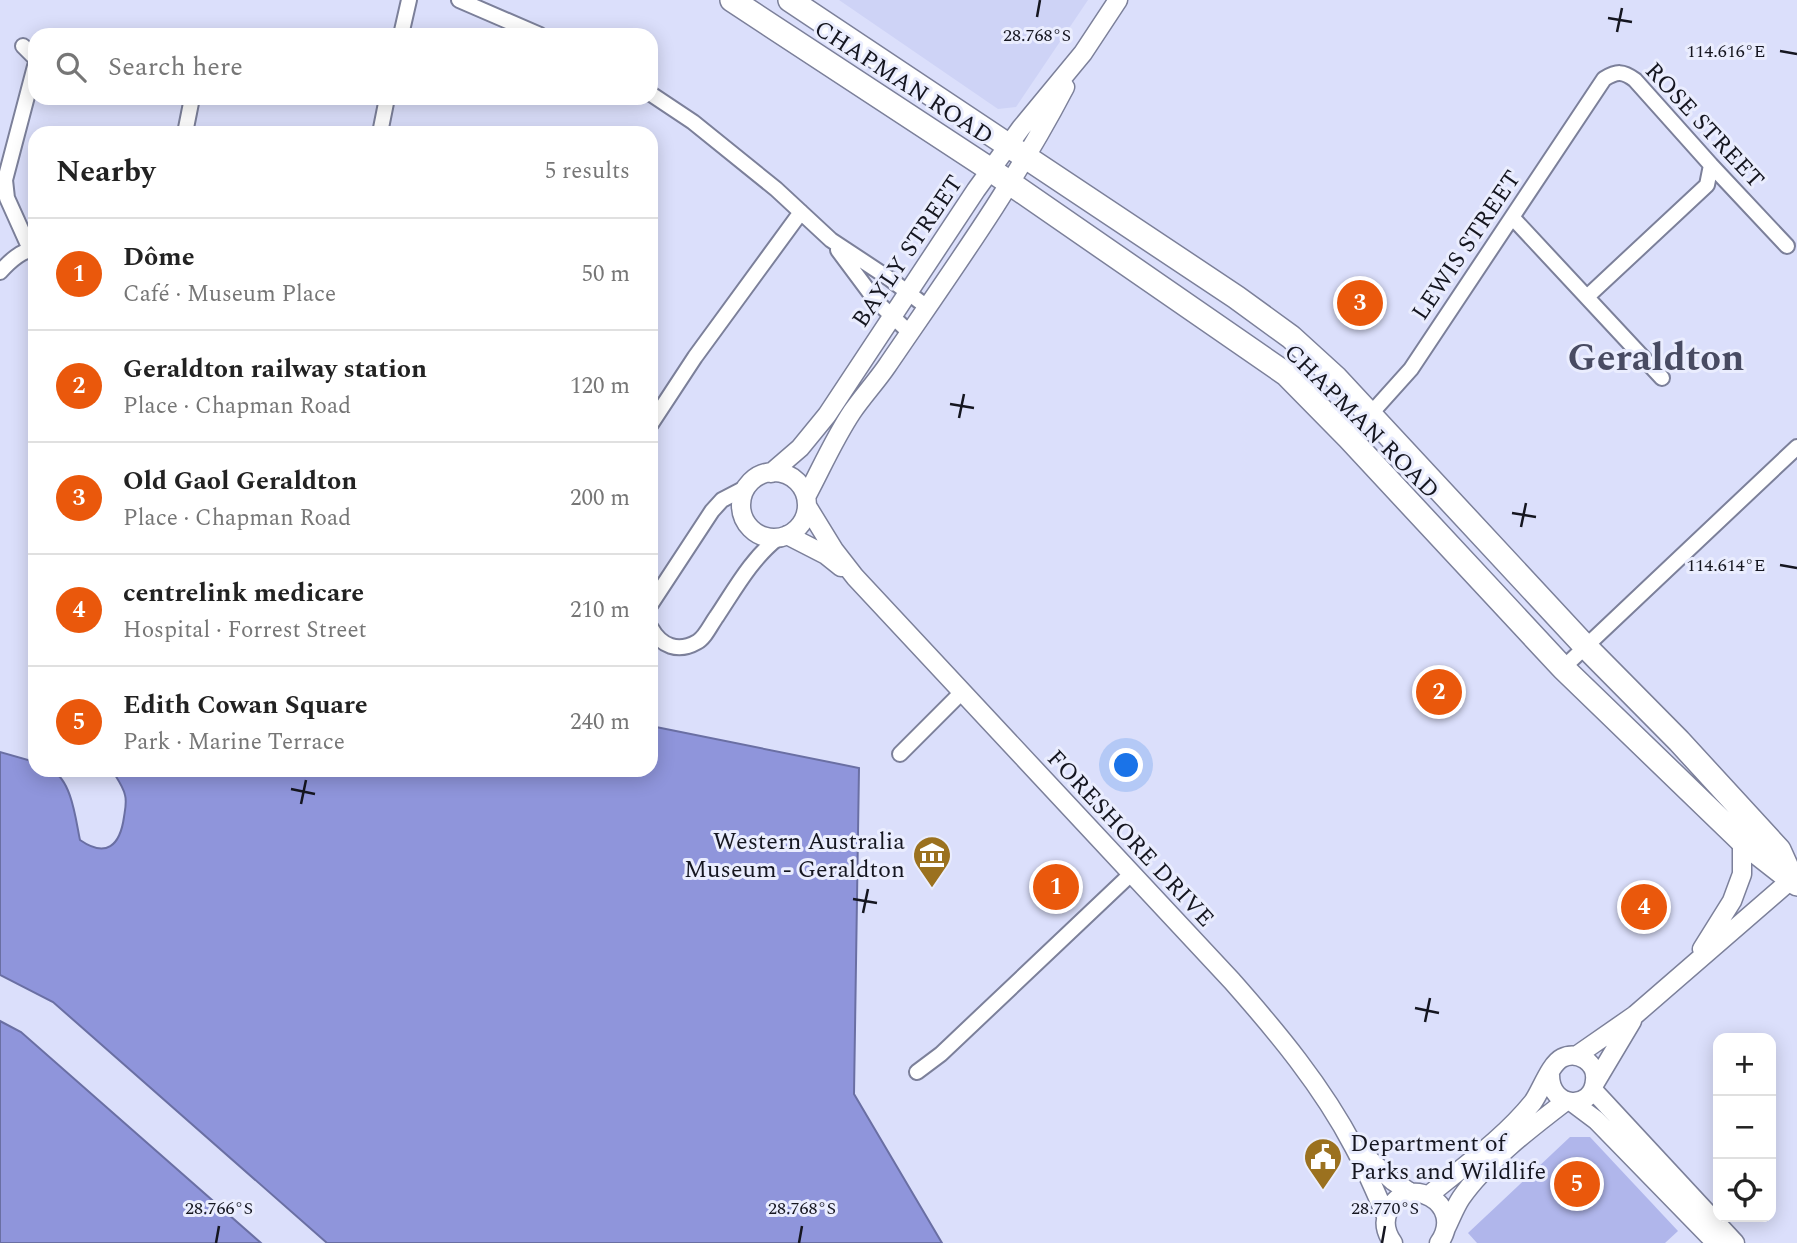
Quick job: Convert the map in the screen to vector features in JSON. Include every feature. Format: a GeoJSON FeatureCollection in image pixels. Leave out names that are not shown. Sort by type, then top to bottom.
{"type":"FeatureCollection","features":[{"type":"Feature","properties":{"kind":"main road","name":"CHAPMAN ROAD"},"geometry":{"type":"LineString","coordinates":[[732,0],[1000,177],[1286,374],[1563,668],[1742,841],[1768,863],[1796,879]]}},
{"type":"Feature","properties":{"kind":"main road","name":"CHAPMAN ROAD"},"geometry":{"type":"LineString","coordinates":[[790,0],[1236,297],[1291,337],[1371,415],[1585,646],[1679,741],[1779,850],[1796,879]]}},
{"type":"Feature","properties":{"kind":"street"},"geometry":{"type":"LineString","coordinates":[[402,28],[408,0]]}},
{"type":"Feature","properties":{"kind":"street"},"geometry":{"type":"LineString","coordinates":[[459,0],[524,28]]}},
{"type":"Feature","properties":{"kind":"street","name":"BAYLY STREET"},"geometry":{"type":"LineString","coordinates":[[807,501],[829,450],[852,412],[927,307],[1000,177],[1118,0]]}},
{"type":"Feature","properties":{"kind":"street"},"geometry":{"type":"LineString","coordinates":[[23,46],[28,51]]}},
{"type":"Feature","properties":{"kind":"street","name":"ROSE STREET"},"geometry":{"type":"LineString","coordinates":[[1614,72],[1624,72],[1635,79],[1787,246]]}},
{"type":"Feature","properties":{"kind":"street","name":"LEWIS STREET"},"geometry":{"type":"LineString","coordinates":[[1349,438],[1411,369],[1604,79],[1614,72]]}},
{"type":"Feature","properties":{"kind":"street"},"geometry":{"type":"LineString","coordinates":[[28,93],[5,180],[7,198],[28,241]]}},
{"type":"Feature","properties":{"kind":"street"},"geometry":{"type":"LineString","coordinates":[[658,99],[692,122],[831,240],[927,307]]}},
{"type":"Feature","properties":{"kind":"street"},"geometry":{"type":"LineString","coordinates":[[186,126],[191,105]]}},
{"type":"Feature","properties":{"kind":"street"},"geometry":{"type":"LineString","coordinates":[[381,126],[386,105]]}},
{"type":"Feature","properties":{"kind":"street"},"geometry":{"type":"LineString","coordinates":[[1588,296],[1707,185],[1711,165]]}},
{"type":"Feature","properties":{"kind":"street","name":"BAYLY STREET"},"geometry":{"type":"LineString","coordinates":[[771,473],[800,447],[827,415],[908,293],[1000,177]]}},
{"type":"Feature","properties":{"kind":"street"},"geometry":{"type":"LineString","coordinates":[[658,413],[695,357],[801,212]]}},
{"type":"Feature","properties":{"kind":"street"},"geometry":{"type":"LineString","coordinates":[[1512,217],[1662,378]]}},
{"type":"Feature","properties":{"kind":"street"},"geometry":{"type":"LineString","coordinates":[[831,240],[876,301],[909,332]]}},
{"type":"Feature","properties":{"kind":"street"},"geometry":{"type":"LineString","coordinates":[[0,272],[9,262],[28,251]]}},
{"type":"Feature","properties":{"kind":"street"},"geometry":{"type":"LineString","coordinates":[[1563,668],[1797,447]]}},
{"type":"Feature","properties":{"kind":"street"},"geometry":{"type":"LineString","coordinates":[[658,593],[722,500],[747,487],[761,475],[771,473],[789,476],[802,488],[807,501],[802,524],[755,560],[700,641],[683,648],[672,647],[658,637]]}},
{"type":"Feature","properties":{"kind":"street"},"geometry":{"type":"LineString","coordinates":[[747,487],[742,505],[746,522],[760,535],[783,537]]}},
{"type":"Feature","properties":{"kind":"street","name":"FORESHORE DRIVE"},"geometry":{"type":"LineString","coordinates":[[807,501],[834,550],[855,578],[1232,981],[1275,1031],[1315,1084],[1354,1146],[1393,1243]]}},
{"type":"Feature","properties":{"kind":"street","name":"FORESHORE DRIVE"},"geometry":{"type":"LineString","coordinates":[[783,537],[826,555],[855,578]]}},
{"type":"Feature","properties":{"kind":"street"},"geometry":{"type":"LineString","coordinates":[[900,754],[962,692]]}},
{"type":"Feature","properties":{"kind":"street"},"geometry":{"type":"LineString","coordinates":[[1691,967],[1732,901],[1742,874],[1742,841]]}},
{"type":"Feature","properties":{"kind":"street"},"geometry":{"type":"LineString","coordinates":[[917,1072],[941,1054],[1131,874]]}},
{"type":"Feature","properties":{"kind":"street"},"geometry":{"type":"LineString","coordinates":[[1377,1243],[1395,1201],[1420,1194],[1484,1150],[1534,1101],[1552,1068],[1562,1058],[1576,1056],[1635,1015],[1796,879]]}},
{"type":"Feature","properties":{"kind":"street"},"geometry":{"type":"LineString","coordinates":[[1445,1237],[1461,1199],[1511,1146],[1569,1101],[1584,1099],[1635,1015]]}},
{"type":"Feature","properties":{"kind":"street"},"geometry":{"type":"LineString","coordinates":[[1576,1056],[1589,1062],[1593,1068],[1594,1086],[1735,1243]]}},
{"type":"Feature","properties":{"kind":"street"},"geometry":{"type":"LineString","coordinates":[[1550,1075],[1552,1089],[1556,1095],[1596,1120],[1716,1243]]}},
{"type":"Feature","properties":{"kind":"street","name":"FORESHORE DRIVE"},"geometry":{"type":"LineString","coordinates":[[1354,1146],[1393,1181],[1420,1194]]}},
{"type":"Feature","properties":{"kind":"street"},"geometry":{"type":"LineString","coordinates":[[1420,1194],[1442,1208],[1445,1237]]}},
{"type":"Feature","properties":{"kind":"shaded area"},"geometry":{"type":"Polygon","coordinates":[[[839,0],[1088,0],[1016,107],[998,109],[839,0]]]}},
{"type":"Feature","properties":{"kind":"shaded area"},"geometry":{"type":"Polygon","coordinates":[[[658,727],[859,768],[854,1094],[942,1243],[327,1243],[53,1002],[0,975],[0,752],[28,760],[28,777],[60,777],[69,792],[80,840],[97,848],[110,846],[119,835],[126,806],[116,777],[658,777],[658,727]]]}},
{"type":"Feature","properties":{"kind":"shaded area"},"geometry":{"type":"Polygon","coordinates":[[[0,1021],[21,1032],[261,1243],[0,1243],[0,1021]]]}},
{"type":"Feature","properties":{"kind":"shaded area"},"geometry":{"type":"Polygon","coordinates":[[[1570,1137],[1590,1137],[1678,1231],[1665,1243],[1477,1243],[1468,1233],[1570,1137]]]}},
{"type":"Feature","properties":{"kind":"place","name":"Old Gaol Geraldton"},"geometry":{"type":"Point","coordinates":[1360,303]}},
{"type":"Feature","properties":{"kind":"place","name":"Geraldton railway station"},"geometry":{"type":"Point","coordinates":[1439,692]}},
{"type":"Feature","properties":{"kind":"place","name":"Dôme"},"geometry":{"type":"Point","coordinates":[1056,887]}},
{"type":"Feature","properties":{"kind":"place","name":"Western Australia Museum - Geraldton"},"geometry":{"type":"Point","coordinates":[932,889]}},
{"type":"Feature","properties":{"kind":"place","name":"centrelink medicare"},"geometry":{"type":"Point","coordinates":[1644,907]}},
{"type":"Feature","properties":{"kind":"place","name":"Edith Cowan Square"},"geometry":{"type":"Point","coordinates":[1577,1184]}},
{"type":"Feature","properties":{"kind":"place","name":"Department of Parks and Wildlife"},"geometry":{"type":"Point","coordinates":[1323,1191]}},
{"type":"Feature","properties":{"kind":"district","name":"Geraldton"},"geometry":{"type":"Point","coordinates":[1656,357]}}]}
